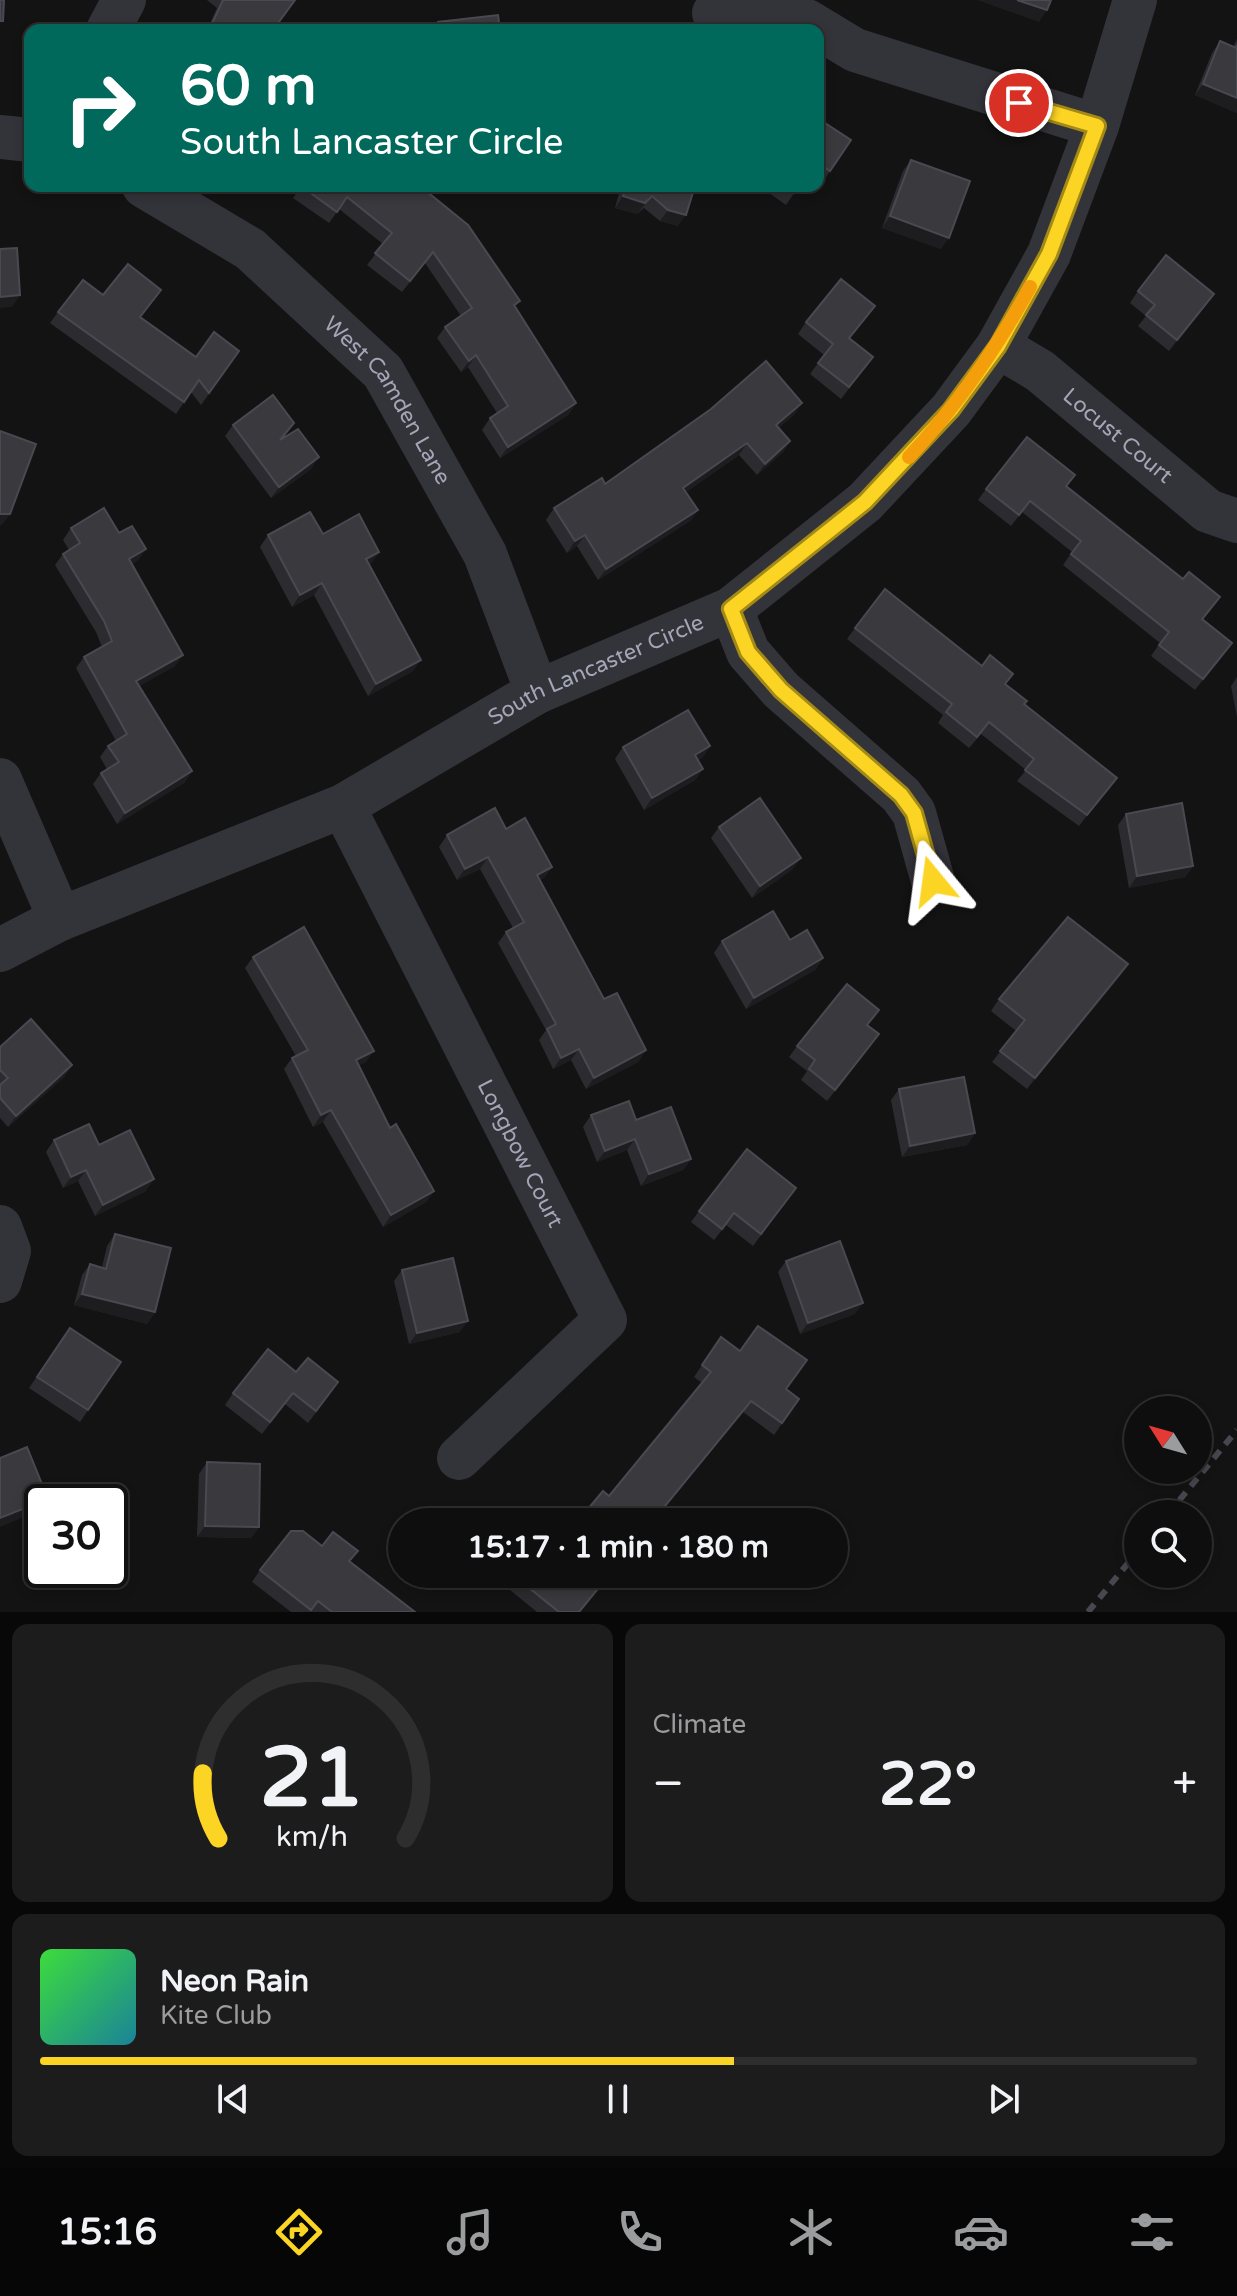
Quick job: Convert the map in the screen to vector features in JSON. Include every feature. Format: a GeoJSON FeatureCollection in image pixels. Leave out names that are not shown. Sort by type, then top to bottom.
{"type":"FeatureCollection","features":[{"type":"Feature","properties":{"kind":"street"},"geometry":{"type":"LineString","coordinates":[[111,24],[124,0]]}},
{"type":"Feature","properties":{"kind":"street","name":"South Lancaster Circle"},"geometry":{"type":"LineString","coordinates":[[0,950],[60,919],[343,806],[537,692],[731,609],[865,502],[951,410],[998,346],[1049,254],[1097,126],[1135,0]]}},
{"type":"Feature","properties":{"kind":"street"},"geometry":{"type":"LineString","coordinates":[[714,13],[807,21],[812,24]]}},
{"type":"Feature","properties":{"kind":"street"},"geometry":{"type":"LineString","coordinates":[[824,31],[855,50],[1097,126]]}},
{"type":"Feature","properties":{"kind":"street"},"geometry":{"type":"LineString","coordinates":[[0,137],[24,139]]}},
{"type":"Feature","properties":{"kind":"street","name":"West Camden Lane"},"geometry":{"type":"LineString","coordinates":[[154,192],[250,249],[383,372],[485,554],[537,692]]}},
{"type":"Feature","properties":{"kind":"street","name":"Locust Court"},"geometry":{"type":"LineString","coordinates":[[998,346],[1040,371],[1208,511],[1237,521]]}},
{"type":"Feature","properties":{"kind":"street"},"geometry":{"type":"LineString","coordinates":[[731,609],[748,652],[781,690],[901,795],[914,813],[933,881]]}},
{"type":"Feature","properties":{"kind":"street"},"geometry":{"type":"LineString","coordinates":[[0,780],[60,919]]}},
{"type":"Feature","properties":{"kind":"street","name":"Longbow Court"},"geometry":{"type":"LineString","coordinates":[[343,806],[605,1320],[459,1458]]}},
{"type":"Feature","properties":{"kind":"street"},"geometry":{"type":"LineString","coordinates":[[0,1227],[9,1251],[0,1281]]}},
{"type":"Feature","properties":{"kind":"building"},"geometry":{"type":"Polygon","coordinates":[[[0,0],[4,0],[3,21],[0,21],[0,0]]]}},
{"type":"Feature","properties":{"kind":"building"},"geometry":{"type":"Polygon","coordinates":[[[223,0],[295,0],[277,24],[212,24],[223,0]]]}},
{"type":"Feature","properties":{"kind":"building"},"geometry":{"type":"Polygon","coordinates":[[[1017,0],[1051,0],[1047,10],[1017,0]]]}},
{"type":"Feature","properties":{"kind":"building"},"geometry":{"type":"Polygon","coordinates":[[[498,15],[499,24],[438,24],[498,15]]]}},
{"type":"Feature","properties":{"kind":"building"},"geometry":{"type":"Polygon","coordinates":[[[1220,41],[1236,48],[1237,45],[1237,98],[1203,84],[1220,41]]]}},
{"type":"Feature","properties":{"kind":"building"},"geometry":{"type":"Polygon","coordinates":[[[824,122],[851,140],[830,171],[824,167],[824,122]]]}},
{"type":"Feature","properties":{"kind":"building"},"geometry":{"type":"Polygon","coordinates":[[[911,160],[970,181],[949,238],[890,216],[911,160]]]}},
{"type":"Feature","properties":{"kind":"building"},"geometry":{"type":"Polygon","coordinates":[[[309,192],[427,192],[468,225],[520,301],[514,305],[576,403],[508,447],[490,418],[508,406],[476,355],[469,361],[445,327],[472,308],[433,252],[410,281],[375,253],[392,233],[347,197],[337,212],[309,192]]]}},
{"type":"Feature","properties":{"kind":"building"},"geometry":{"type":"Polygon","coordinates":[[[624,192],[693,192],[686,215],[668,210],[652,196],[645,203],[623,196],[624,192]]]}},
{"type":"Feature","properties":{"kind":"building"},"geometry":{"type":"Polygon","coordinates":[[[17,248],[20,295],[0,297],[0,249],[17,248]]]}},
{"type":"Feature","properties":{"kind":"building"},"geometry":{"type":"Polygon","coordinates":[[[1166,255],[1214,294],[1177,340],[1146,315],[1155,305],[1138,291],[1166,255]]]}},
{"type":"Feature","properties":{"kind":"building"},"geometry":{"type":"Polygon","coordinates":[[[128,264],[161,290],[140,317],[196,357],[214,332],[239,351],[209,393],[199,380],[184,402],[58,312],[83,280],[103,295],[128,264]]]}},
{"type":"Feature","properties":{"kind":"building"},"geometry":{"type":"Polygon","coordinates":[[[841,279],[875,306],[849,338],[873,357],[849,387],[818,363],[833,344],[806,322],[841,279]]]}},
{"type":"Feature","properties":{"kind":"building"},"geometry":{"type":"Polygon","coordinates":[[[766,361],[802,403],[776,425],[790,441],[765,464],[747,443],[683,488],[698,510],[606,569],[585,535],[575,541],[554,508],[602,478],[605,484],[711,409],[766,361]]]}},
{"type":"Feature","properties":{"kind":"building"},"geometry":{"type":"Polygon","coordinates":[[[273,395],[294,423],[280,440],[298,429],[319,457],[279,487],[233,425],[273,395]]]}},
{"type":"Feature","properties":{"kind":"building"},"geometry":{"type":"Polygon","coordinates":[[[0,431],[36,444],[10,514],[0,514],[0,431]]]}},
{"type":"Feature","properties":{"kind":"building"},"geometry":{"type":"Polygon","coordinates":[[[1027,437],[1075,475],[1066,486],[1183,579],[1189,572],[1220,597],[1202,619],[1232,643],[1203,679],[1159,645],[1169,632],[1071,554],[1081,541],[1030,501],[1019,515],[986,489],[1027,437]]]}},
{"type":"Feature","properties":{"kind":"building"},"geometry":{"type":"Polygon","coordinates":[[[104,508],[119,533],[132,526],[146,549],[129,559],[183,655],[136,681],[192,771],[125,813],[101,773],[119,762],[108,746],[127,734],[84,657],[112,641],[104,621],[63,554],[80,543],[71,528],[104,508]]]}},
{"type":"Feature","properties":{"kind":"building"},"geometry":{"type":"Polygon","coordinates":[[[310,512],[323,534],[359,514],[379,552],[366,559],[421,660],[376,684],[322,583],[300,595],[268,535],[310,512]]]}},
{"type":"Feature","properties":{"kind":"building"},"geometry":{"type":"Polygon","coordinates":[[[885,589],[982,666],[990,655],[1013,674],[1005,684],[1027,701],[1024,704],[1117,778],[1087,815],[1025,770],[1034,759],[989,722],[977,737],[946,712],[952,704],[855,628],[885,589]]]}},
{"type":"Feature","properties":{"kind":"building"},"geometry":{"type":"Polygon","coordinates":[[[688,710],[710,746],[695,755],[703,769],[652,798],[623,747],[688,710]]]}},
{"type":"Feature","properties":{"kind":"building"},"geometry":{"type":"Polygon","coordinates":[[[760,798],[801,858],[760,886],[719,827],[760,798]]]}},
{"type":"Feature","properties":{"kind":"building"},"geometry":{"type":"Polygon","coordinates":[[[1182,803],[1193,866],[1137,876],[1126,814],[1182,803]]]}},
{"type":"Feature","properties":{"kind":"building"},"geometry":{"type":"Polygon","coordinates":[[[495,808],[506,829],[525,818],[552,867],[537,875],[604,999],[617,993],[646,1050],[594,1078],[579,1049],[561,1058],[547,1029],[556,1024],[506,932],[524,922],[488,857],[465,869],[447,835],[495,808]]]}},
{"type":"Feature","properties":{"kind":"building"},"geometry":{"type":"Polygon","coordinates":[[[773,911],[790,940],[807,930],[823,958],[754,998],[722,941],[773,911]]]}},
{"type":"Feature","properties":{"kind":"building"},"geometry":{"type":"Polygon","coordinates":[[[1068,917],[1128,964],[1035,1078],[1000,1051],[1025,1020],[999,999],[1068,917]]]}},
{"type":"Feature","properties":{"kind":"building"},"geometry":{"type":"Polygon","coordinates":[[[304,927],[374,1051],[356,1060],[390,1128],[396,1124],[434,1191],[391,1215],[331,1110],[321,1115],[292,1058],[308,1050],[253,957],[304,927]]]}},
{"type":"Feature","properties":{"kind":"building"},"geometry":{"type":"Polygon","coordinates":[[[847,984],[879,1010],[867,1025],[879,1034],[835,1090],[809,1069],[815,1060],[797,1046],[847,984]]]}},
{"type":"Feature","properties":{"kind":"building"},"geometry":{"type":"Polygon","coordinates":[[[31,1019],[72,1065],[16,1116],[0,1098],[0,1085],[8,1078],[0,1070],[0,1047],[31,1019]]]}},
{"type":"Feature","properties":{"kind":"building"},"geometry":{"type":"Polygon","coordinates":[[[964,1077],[975,1133],[910,1146],[899,1089],[964,1077]]]}},
{"type":"Feature","properties":{"kind":"building"},"geometry":{"type":"Polygon","coordinates":[[[629,1101],[636,1120],[671,1107],[691,1159],[649,1174],[635,1139],[605,1151],[591,1115],[629,1101]]]}},
{"type":"Feature","properties":{"kind":"building"},"geometry":{"type":"Polygon","coordinates":[[[89,1124],[99,1145],[130,1130],[154,1179],[103,1205],[86,1170],[71,1177],[54,1140],[89,1124]]]}},
{"type":"Feature","properties":{"kind":"building"},"geometry":{"type":"Polygon","coordinates":[[[747,1149],[796,1188],[761,1234],[734,1213],[722,1229],[699,1211],[747,1149]]]}},
{"type":"Feature","properties":{"kind":"building"},"geometry":{"type":"Polygon","coordinates":[[[115,1234],[171,1248],[155,1312],[82,1294],[90,1264],[106,1269],[115,1234]]]}},
{"type":"Feature","properties":{"kind":"building"},"geometry":{"type":"Polygon","coordinates":[[[840,1241],[863,1303],[808,1323],[786,1261],[840,1241]]]}},
{"type":"Feature","properties":{"kind":"building"},"geometry":{"type":"Polygon","coordinates":[[[453,1258],[468,1321],[417,1333],[402,1270],[453,1258]]]}},
{"type":"Feature","properties":{"kind":"building"},"geometry":{"type":"Polygon","coordinates":[[[758,1326],[807,1360],[786,1389],[799,1399],[782,1423],[751,1401],[663,1508],[589,1508],[603,1491],[609,1496],[711,1372],[702,1365],[721,1337],[740,1351],[758,1326]]]}},
{"type":"Feature","properties":{"kind":"building"},"geometry":{"type":"Polygon","coordinates":[[[70,1328],[121,1362],[88,1410],[37,1377],[70,1328]]]}},
{"type":"Feature","properties":{"kind":"building"},"geometry":{"type":"Polygon","coordinates":[[[268,1349],[296,1372],[308,1358],[338,1382],[316,1411],[293,1393],[270,1422],[233,1393],[268,1349]]]}},
{"type":"Feature","properties":{"kind":"building"},"geometry":{"type":"Polygon","coordinates":[[[27,1447],[42,1484],[24,1484],[24,1508],[0,1518],[0,1458],[27,1447]]]}},
{"type":"Feature","properties":{"kind":"building"},"geometry":{"type":"Polygon","coordinates":[[[207,1462],[260,1464],[259,1527],[205,1526],[207,1462]]]}},
{"type":"Feature","properties":{"kind":"building"},"geometry":{"type":"Polygon","coordinates":[[[291,1531],[303,1531],[322,1546],[333,1532],[358,1551],[349,1561],[415,1612],[332,1612],[318,1601],[311,1610],[260,1570],[291,1531]]]}},
{"type":"Feature","properties":{"kind":"building"},"geometry":{"type":"Polygon","coordinates":[[[529,1588],[599,1588],[579,1612],[559,1612],[529,1588]]]}},
{"type":"Feature","properties":{"kind":"railway"},"geometry":{"type":"LineString","coordinates":[[1180,1500],[1237,1430]]}},
{"type":"Feature","properties":{"kind":"railway"},"geometry":{"type":"LineString","coordinates":[[1088,1612],[1124,1568]]}},
{"type":"Feature","properties":{"kind":"slow traffic"},"geometry":{"type":"LineString","coordinates":[[909,457],[951,410],[998,346],[1030,287]]}},
{"type":"Feature","properties":{"kind":"route"},"geometry":{"type":"LineString","coordinates":[[933,881],[914,813],[901,795],[781,690],[748,652],[731,609],[865,502],[951,410],[998,346],[1049,254],[1097,126],[1019,103]]}}]}
